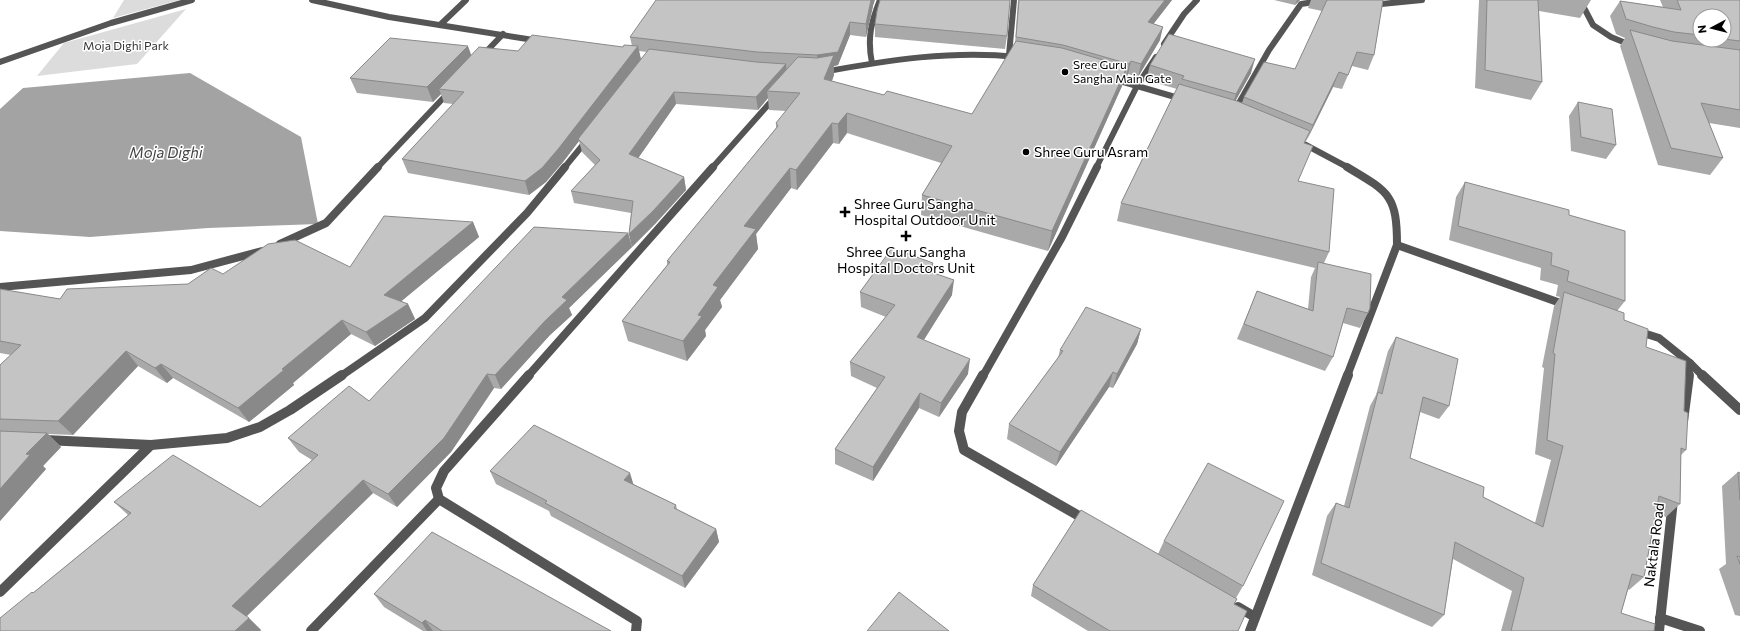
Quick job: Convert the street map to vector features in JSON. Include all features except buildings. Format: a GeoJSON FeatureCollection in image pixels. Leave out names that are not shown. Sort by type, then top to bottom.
{"type":"FeatureCollection","features":[{"type":"Feature","properties":{"kind":"street"},"geometry":{"type":"LineString","coordinates":[[0,62],[111,23],[192,0]]}},
{"type":"Feature","properties":{"kind":"street"},"geometry":{"type":"LineString","coordinates":[[312,0],[389,17],[503,34],[550,43]]}},
{"type":"Feature","properties":{"kind":"street"},"geometry":{"type":"LineString","coordinates":[[440,25],[466,0]]}},
{"type":"Feature","properties":{"kind":"street"},"geometry":{"type":"LineString","coordinates":[[872,63],[868,46],[868,31],[880,0]]}},
{"type":"Feature","properties":{"kind":"street"},"geometry":{"type":"LineString","coordinates":[[1009,55],[1014,0]]}},
{"type":"Feature","properties":{"kind":"street"},"geometry":{"type":"LineString","coordinates":[[1096,526],[964,450],[959,432],[962,412],[1062,237],[1136,86],[1184,14],[1197,0]]}},
{"type":"Feature","properties":{"kind":"street"},"geometry":{"type":"LineString","coordinates":[[1365,5],[1415,2],[1422,0]]}},
{"type":"Feature","properties":{"kind":"street"},"geometry":{"type":"LineString","coordinates":[[1580,0],[1593,24],[1611,37],[1642,48]]}},
{"type":"Feature","properties":{"kind":"street"},"geometry":{"type":"LineString","coordinates":[[1233,114],[1269,50],[1302,4],[1330,1]]}},
{"type":"Feature","properties":{"kind":"street"},"geometry":{"type":"LineString","coordinates":[[476,63],[503,34]]}},
{"type":"Feature","properties":{"kind":"street"},"geometry":{"type":"LineString","coordinates":[[818,73],[918,55],[1009,55],[1023,58]]}},
{"type":"Feature","properties":{"kind":"street"},"geometry":{"type":"LineString","coordinates":[[1109,77],[1188,101]]}},
{"type":"Feature","properties":{"kind":"street"},"geometry":{"type":"LineString","coordinates":[[0,288],[191,270],[270,248],[326,223],[454,86]]}},
{"type":"Feature","properties":{"kind":"street"},"geometry":{"type":"LineString","coordinates":[[636,631],[637,621],[619,608],[439,499],[436,488],[444,471],[780,91]]}},
{"type":"Feature","properties":{"kind":"street"},"geometry":{"type":"LineString","coordinates":[[1226,112],[1240,117]]}},
{"type":"Feature","properties":{"kind":"street"},"geometry":{"type":"LineString","coordinates":[[40,440],[151,445],[227,438],[260,427],[290,410],[425,318],[527,213],[592,132]]}},
{"type":"Feature","properties":{"kind":"street"},"geometry":{"type":"LineString","coordinates":[[1250,631],[1397,245],[1396,215],[1389,196],[1361,175],[1315,148],[1295,140]]}},
{"type":"Feature","properties":{"kind":"street"},"geometry":{"type":"LineString","coordinates":[[1397,245],[1576,309]]}},
{"type":"Feature","properties":{"kind":"street"},"geometry":{"type":"LineString","coordinates":[[1629,328],[1659,338],[1690,363],[1740,410]]}},
{"type":"Feature","properties":{"kind":"street"},"geometry":{"type":"LineString","coordinates":[[1682,433],[1690,363]]}},
{"type":"Feature","properties":{"kind":"street"},"geometry":{"type":"LineString","coordinates":[[0,592],[151,445]]}},
{"type":"Feature","properties":{"kind":"street","name":"Naktala Road"},"geometry":{"type":"LineString","coordinates":[[1659,631],[1675,487]]}},
{"type":"Feature","properties":{"kind":"street"},"geometry":{"type":"LineString","coordinates":[[311,631],[439,499]]}},
{"type":"Feature","properties":{"kind":"street"},"geometry":{"type":"LineString","coordinates":[[1228,601],[1255,617]]}},
{"type":"Feature","properties":{"kind":"street"},"geometry":{"type":"LineString","coordinates":[[1660,618],[1700,631]]}},
{"type":"Feature","properties":{"kind":"green space"},"geometry":{"type":"Polygon","coordinates":[[[124,0],[180,0],[113,18],[124,0]]]}},
{"type":"Feature","properties":{"kind":"green space","name":"Moja Dighi Park"},"geometry":{"type":"Polygon","coordinates":[[[186,9],[137,64],[37,76],[64,43],[186,9]]]}},
{"type":"Feature","properties":{"kind":"water","name":"Moja Dighi"},"geometry":{"type":"Polygon","coordinates":[[[190,73],[301,137],[318,224],[208,228],[90,237],[0,231],[0,109],[23,88],[190,73]]]}},
{"type":"Feature","properties":{"kind":"place","name":"Sree Guru Sangha Main Gate"},"geometry":{"type":"Point","coordinates":[1065,72]}},
{"type":"Feature","properties":{"kind":"place","name":"Shree Guru Asram"},"geometry":{"type":"Point","coordinates":[1026,152]}},
{"type":"Feature","properties":{"kind":"place","name":"Shree Guru Sangha Hospital Outdoor Unit"},"geometry":{"type":"Point","coordinates":[845,212]}},
{"type":"Feature","properties":{"kind":"place","name":"Shree Guru Sangha Hospital Doctors Unit"},"geometry":{"type":"Point","coordinates":[906,236]}}]}
